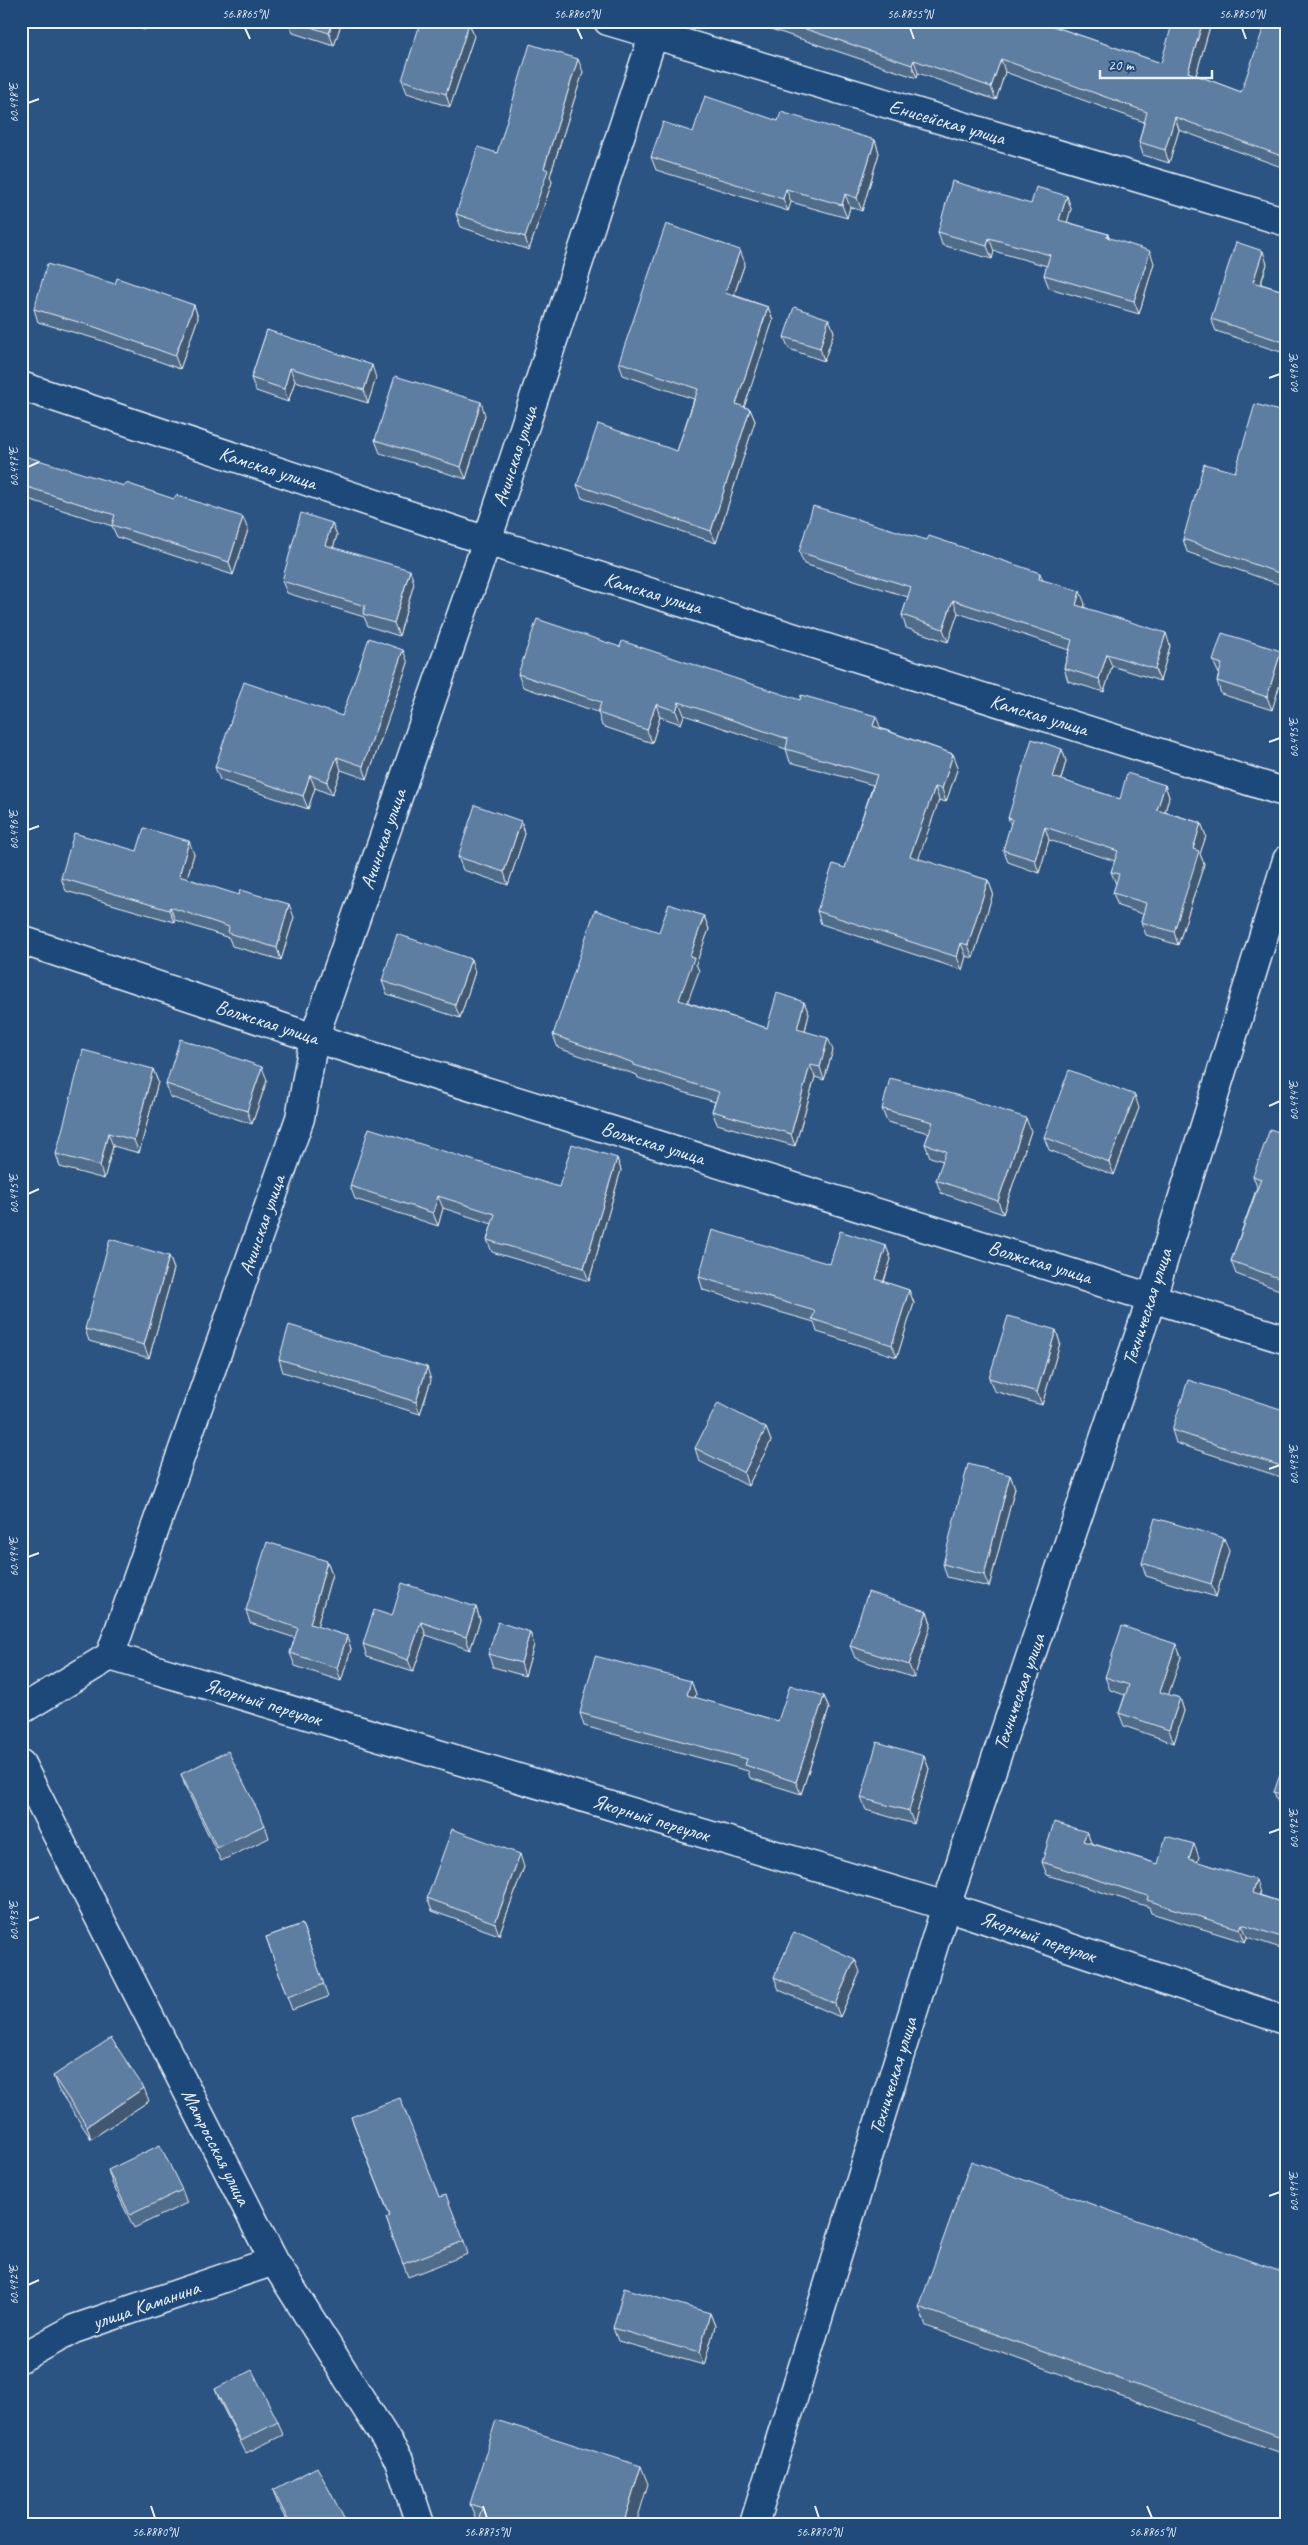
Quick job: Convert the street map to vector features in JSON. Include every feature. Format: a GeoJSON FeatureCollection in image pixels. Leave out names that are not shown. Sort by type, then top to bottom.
{"type":"FeatureCollection","features":[{"type":"Feature","properties":{"kind":"street","name":"Енисейская улица"},"geometry":{"type":"LineString","coordinates":[[608,21],[656,29],[1287,222]]}},
{"type":"Feature","properties":{"kind":"street","name":"Ачинская улица"},"geometry":{"type":"LineString","coordinates":[[110,1656],[300,1118],[314,1038],[487,541],[656,29]]}},
{"type":"Feature","properties":{"kind":"street","name":"Камская улица"},"geometry":{"type":"LineString","coordinates":[[21,386],[487,541],[1287,793]]}},
{"type":"Feature","properties":{"kind":"street","name":"Техническая улица"},"geometry":{"type":"LineString","coordinates":[[754,2524],[946,1906],[1152,1297],[1287,860]]}},
{"type":"Feature","properties":{"kind":"street","name":"Волжская улица"},"geometry":{"type":"LineString","coordinates":[[21,940],[314,1038],[1287,1340]]}},
{"type":"Feature","properties":{"kind":"street"},"geometry":{"type":"LineString","coordinates":[[21,1710],[110,1656]]}},
{"type":"Feature","properties":{"kind":"street","name":"Якорный переулок"},"geometry":{"type":"LineString","coordinates":[[110,1656],[946,1906],[1287,2021]]}},
{"type":"Feature","properties":{"kind":"street","name":"Матросская улица"},"geometry":{"type":"LineString","coordinates":[[21,1764],[274,2261],[399,2460],[420,2524]]}},
{"type":"Feature","properties":{"kind":"street","name":"улица Каманина"},"geometry":{"type":"LineString","coordinates":[[21,2358],[74,2329],[274,2261]]}},
{"type":"Feature","properties":{"kind":"building"},"geometry":{"type":"Polygon","coordinates":[[[292,21],[333,21],[329,33],[292,21]]]}},
{"type":"Feature","properties":{"kind":"building"},"geometry":{"type":"Polygon","coordinates":[[[421,21],[465,21],[469,23],[446,94],[402,80],[421,21]]]}},
{"type":"Feature","properties":{"kind":"building"},"geometry":{"type":"Polygon","coordinates":[[[782,21],[1038,21],[1161,63],[1173,21],[1203,21],[1188,72],[1241,92],[1266,21],[1287,21],[1287,158],[1175,117],[1165,150],[1139,142],[1147,112],[1001,59],[991,87],[914,60],[912,65],[782,21]]]}},
{"type":"Feature","properties":{"kind":"building"},"geometry":{"type":"Polygon","coordinates":[[[530,44],[578,59],[544,168],[548,170],[525,237],[456,214],[478,147],[497,153],[530,44]]]}},
{"type":"Feature","properties":{"kind":"building"},"geometry":{"type":"Polygon","coordinates":[[[705,96],[778,121],[781,112],[875,140],[857,198],[845,194],[842,205],[786,189],[783,199],[651,157],[663,122],[693,132],[705,96]]]}},
{"type":"Feature","properties":{"kind":"building"},"geometry":{"type":"Polygon","coordinates":[[[952,181],[1031,204],[1036,187],[1067,196],[1059,220],[1108,234],[1107,237],[1150,251],[1134,301],[1044,275],[1050,255],[989,238],[987,246],[938,232],[952,181]]]}},
{"type":"Feature","properties":{"kind":"building"},"geometry":{"type":"Polygon","coordinates":[[[666,224],[740,250],[725,293],[768,307],[736,404],[750,409],[711,531],[577,485],[598,424],[677,451],[698,389],[619,362],[666,224]]]}},
{"type":"Feature","properties":{"kind":"building"},"geometry":{"type":"Polygon","coordinates":[[[1236,242],[1263,251],[1253,282],[1287,292],[1287,343],[1211,319],[1236,242]]]}},
{"type":"Feature","properties":{"kind":"building"},"geometry":{"type":"Polygon","coordinates":[[[47,264],[115,284],[117,278],[194,305],[175,356],[95,327],[34,309],[47,264]]]}},
{"type":"Feature","properties":{"kind":"building"},"geometry":{"type":"Polygon","coordinates":[[[794,307],[829,319],[820,348],[784,337],[794,307]]]}},
{"type":"Feature","properties":{"kind":"building"},"geometry":{"type":"Polygon","coordinates":[[[267,330],[372,365],[364,390],[290,368],[284,389],[251,378],[267,330]]]}},
{"type":"Feature","properties":{"kind":"building"},"geometry":{"type":"Polygon","coordinates":[[[395,376],[481,402],[461,467],[375,440],[395,376]]]}},
{"type":"Feature","properties":{"kind":"building"},"geometry":{"type":"Polygon","coordinates":[[[1255,404],[1286,413],[1287,410],[1287,576],[1183,539],[1204,464],[1235,472],[1255,404]]]}},
{"type":"Feature","properties":{"kind":"building"},"geometry":{"type":"Polygon","coordinates":[[[25,456],[124,486],[126,483],[174,499],[176,495],[243,517],[229,562],[112,525],[115,515],[21,485],[21,469],[25,456]]]}},
{"type":"Feature","properties":{"kind":"building"},"geometry":{"type":"Polygon","coordinates":[[[813,506],[927,540],[929,536],[1040,573],[1039,579],[1080,591],[1076,605],[1166,633],[1155,669],[1107,654],[1099,679],[1064,668],[1072,640],[953,600],[943,629],[902,615],[911,587],[799,552],[813,506]]]}},
{"type":"Feature","properties":{"kind":"building"},"geometry":{"type":"Polygon","coordinates":[[[301,513],[332,523],[325,545],[410,570],[394,623],[363,614],[365,606],[282,581],[301,513]]]}},
{"type":"Feature","properties":{"kind":"building"},"geometry":{"type":"Polygon","coordinates":[[[537,619],[620,647],[622,641],[800,700],[801,695],[876,716],[873,726],[953,754],[942,789],[935,787],[910,856],[988,880],[968,945],[961,943],[957,957],[817,911],[833,864],[845,868],[877,775],[786,749],[788,739],[679,702],[676,711],[656,704],[647,730],[598,713],[601,702],[518,674],[537,619]]]}},
{"type":"Feature","properties":{"kind":"building"},"geometry":{"type":"Polygon","coordinates":[[[1222,633],[1281,651],[1267,697],[1217,681],[1222,664],[1213,661],[1222,633]]]}},
{"type":"Feature","properties":{"kind":"building"},"geometry":{"type":"Polygon","coordinates":[[[369,638],[403,650],[363,766],[337,757],[327,782],[310,775],[303,796],[215,767],[244,682],[342,716],[369,638]]]}},
{"type":"Feature","properties":{"kind":"building"},"geometry":{"type":"Polygon","coordinates":[[[1032,739],[1062,749],[1053,777],[1120,799],[1127,773],[1165,785],[1157,810],[1201,823],[1193,849],[1199,851],[1174,932],[1141,922],[1146,903],[1113,893],[1119,874],[1111,872],[1118,851],[1045,827],[1035,860],[1003,850],[1012,819],[1008,818],[1032,739]]]}},
{"type":"Feature","properties":{"kind":"building"},"geometry":{"type":"Polygon","coordinates":[[[475,805],[521,821],[504,872],[458,857],[475,805]]]}},
{"type":"Feature","properties":{"kind":"building"},"geometry":{"type":"Polygon","coordinates":[[[144,828],[189,841],[179,876],[239,895],[240,890],[289,904],[277,948],[228,933],[229,927],[170,907],[169,910],[61,878],[74,833],[137,851],[144,828]]]}},
{"type":"Feature","properties":{"kind":"building"},"geometry":{"type":"Polygon","coordinates":[[[669,904],[704,916],[690,956],[694,958],[679,1000],[767,1028],[777,993],[804,1002],[797,1029],[828,1038],[820,1067],[810,1065],[791,1134],[712,1111],[719,1092],[634,1065],[634,1063],[553,1035],[595,910],[659,932],[669,904]]]}},
{"type":"Feature","properties":{"kind":"building"},"geometry":{"type":"Polygon","coordinates":[[[397,934],[471,959],[455,1005],[382,981],[397,934]]]}},
{"type":"Feature","properties":{"kind":"building"},"geometry":{"type":"Polygon","coordinates":[[[180,1039],[262,1067],[247,1111],[166,1084],[180,1039]]]}},
{"type":"Feature","properties":{"kind":"building"},"geometry":{"type":"Polygon","coordinates":[[[83,1050],[153,1069],[134,1140],[108,1133],[100,1166],[56,1154],[83,1050]]]}},
{"type":"Feature","properties":{"kind":"building"},"geometry":{"type":"Polygon","coordinates":[[[1069,1070],[1135,1095],[1109,1162],[1044,1137],[1069,1070]]]}},
{"type":"Feature","properties":{"kind":"building"},"geometry":{"type":"Polygon","coordinates":[[[890,1078],[956,1095],[1026,1118],[998,1201],[936,1180],[946,1151],[925,1144],[933,1122],[882,1109],[890,1078]]]}},
{"type":"Feature","properties":{"kind":"building"},"geometry":{"type":"Polygon","coordinates":[[[369,1128],[559,1187],[572,1144],[617,1158],[584,1268],[487,1240],[495,1214],[438,1196],[433,1213],[350,1186],[369,1128]]]}},
{"type":"Feature","properties":{"kind":"building"},"geometry":{"type":"Polygon","coordinates":[[[1270,1129],[1287,1135],[1287,1281],[1231,1261],[1261,1179],[1253,1176],[1270,1129]]]}},
{"type":"Feature","properties":{"kind":"building"},"geometry":{"type":"Polygon","coordinates":[[[712,1230],[830,1264],[840,1231],[886,1246],[876,1279],[909,1290],[892,1345],[812,1319],[815,1311],[699,1277],[712,1230]]]}},
{"type":"Feature","properties":{"kind":"building"},"geometry":{"type":"Polygon","coordinates":[[[110,1239],[169,1256],[144,1345],[85,1329],[110,1239]]]}},
{"type":"Feature","properties":{"kind":"building"},"geometry":{"type":"Polygon","coordinates":[[[1287,1286],[1287,1305],[1281,1303],[1287,1286]]]}},
{"type":"Feature","properties":{"kind":"building"},"geometry":{"type":"Polygon","coordinates":[[[1008,1316],[1056,1330],[1037,1392],[989,1378],[1008,1316]]]}},
{"type":"Feature","properties":{"kind":"building"},"geometry":{"type":"Polygon","coordinates":[[[289,1325],[427,1367],[416,1402],[279,1359],[289,1325]]]}},
{"type":"Feature","properties":{"kind":"building"},"geometry":{"type":"Polygon","coordinates":[[[1188,1380],[1287,1411],[1287,1468],[1172,1430],[1188,1380]]]}},
{"type":"Feature","properties":{"kind":"building"},"geometry":{"type":"Polygon","coordinates":[[[718,1403],[766,1428],[744,1473],[695,1448],[718,1403]]]}},
{"type":"Feature","properties":{"kind":"building"},"geometry":{"type":"Polygon","coordinates":[[[968,1464],[1010,1475],[984,1575],[943,1564],[968,1464]]]}},
{"type":"Feature","properties":{"kind":"building"},"geometry":{"type":"Polygon","coordinates":[[[1155,1518],[1224,1538],[1211,1584],[1142,1563],[1155,1518]]]}},
{"type":"Feature","properties":{"kind":"building"},"geometry":{"type":"Polygon","coordinates":[[[267,1542],[327,1561],[310,1624],[347,1636],[337,1668],[290,1653],[298,1628],[246,1610],[267,1542]]]}},
{"type":"Feature","properties":{"kind":"building"},"geometry":{"type":"Polygon","coordinates":[[[402,1583],[476,1607],[466,1637],[421,1622],[408,1660],[363,1644],[374,1610],[392,1616],[402,1583]]]}},
{"type":"Feature","properties":{"kind":"building"},"geometry":{"type":"Polygon","coordinates":[[[868,1592],[927,1611],[909,1665],[850,1646],[868,1592]]]}},
{"type":"Feature","properties":{"kind":"building"},"geometry":{"type":"Polygon","coordinates":[[[498,1622],[530,1632],[521,1663],[488,1654],[498,1622]]]}},
{"type":"Feature","properties":{"kind":"building"},"geometry":{"type":"Polygon","coordinates":[[[1122,1626],[1176,1644],[1160,1692],[1180,1698],[1169,1730],[1119,1713],[1129,1685],[1105,1677],[1122,1626]]]}},
{"type":"Feature","properties":{"kind":"building"},"geometry":{"type":"Polygon","coordinates":[[[595,1656],[691,1681],[687,1695],[778,1721],[790,1685],[824,1696],[796,1782],[745,1765],[747,1759],[580,1713],[595,1656]]]}},
{"type":"Feature","properties":{"kind":"building"},"geometry":{"type":"Polygon","coordinates":[[[877,1742],[924,1756],[909,1811],[861,1798],[877,1742]]]}},
{"type":"Feature","properties":{"kind":"building"},"geometry":{"type":"Polygon","coordinates":[[[228,1751],[265,1825],[217,1848],[181,1774],[228,1751]]]}},
{"type":"Feature","properties":{"kind":"building"},"geometry":{"type":"Polygon","coordinates":[[[1284,1763],[1287,1764],[1287,1796],[1274,1792],[1284,1763]]]}},
{"type":"Feature","properties":{"kind":"building"},"geometry":{"type":"Polygon","coordinates":[[[1054,1822],[1087,1832],[1083,1841],[1158,1864],[1166,1836],[1194,1844],[1189,1859],[1256,1880],[1252,1893],[1287,1904],[1287,1939],[1242,1924],[1240,1929],[1174,1909],[1147,1900],[1148,1896],[1042,1862],[1054,1822]]]}},
{"type":"Feature","properties":{"kind":"building"},"geometry":{"type":"Polygon","coordinates":[[[452,1829],[520,1854],[495,1923],[427,1898],[452,1829]]]}},
{"type":"Feature","properties":{"kind":"building"},"geometry":{"type":"Polygon","coordinates":[[[302,1924],[324,1984],[287,1997],[266,1937],[302,1924]]]}},
{"type":"Feature","properties":{"kind":"building"},"geometry":{"type":"Polygon","coordinates":[[[794,1932],[855,1959],[835,2004],[774,1977],[794,1932]]]}},
{"type":"Feature","properties":{"kind":"building"},"geometry":{"type":"Polygon","coordinates":[[[111,2038],[144,2088],[87,2126],[53,2076],[111,2038]]]}},
{"type":"Feature","properties":{"kind":"building"},"geometry":{"type":"Polygon","coordinates":[[[400,2098],[439,2197],[446,2195],[464,2241],[403,2264],[386,2218],[390,2216],[351,2117],[400,2098]]]}},
{"type":"Feature","properties":{"kind":"building"},"geometry":{"type":"Polygon","coordinates":[[[160,2145],[182,2190],[130,2215],[108,2170],[160,2145]]]}},
{"type":"Feature","properties":{"kind":"building"},"geometry":{"type":"Polygon","coordinates":[[[971,2161],[1287,2274],[1287,2439],[919,2307],[971,2161]]]}},
{"type":"Feature","properties":{"kind":"building"},"geometry":{"type":"Polygon","coordinates":[[[624,2288],[710,2313],[699,2353],[613,2328],[624,2288]]]}},
{"type":"Feature","properties":{"kind":"building"},"geometry":{"type":"Polygon","coordinates":[[[252,2370],[278,2422],[241,2441],[215,2389],[252,2370]]]}},
{"type":"Feature","properties":{"kind":"building"},"geometry":{"type":"Polygon","coordinates":[[[496,2420],[641,2466],[623,2524],[477,2524],[482,2508],[470,2504],[496,2420]]]}},
{"type":"Feature","properties":{"kind":"building"},"geometry":{"type":"Polygon","coordinates":[[[317,2467],[347,2524],[290,2524],[273,2490],[317,2467]]]}},
{"type":"Feature","properties":{"kind":"building"},"geometry":{"type":"Polygon","coordinates":[[[223,2519],[225,2524],[214,2524],[223,2519]]]}}]}
